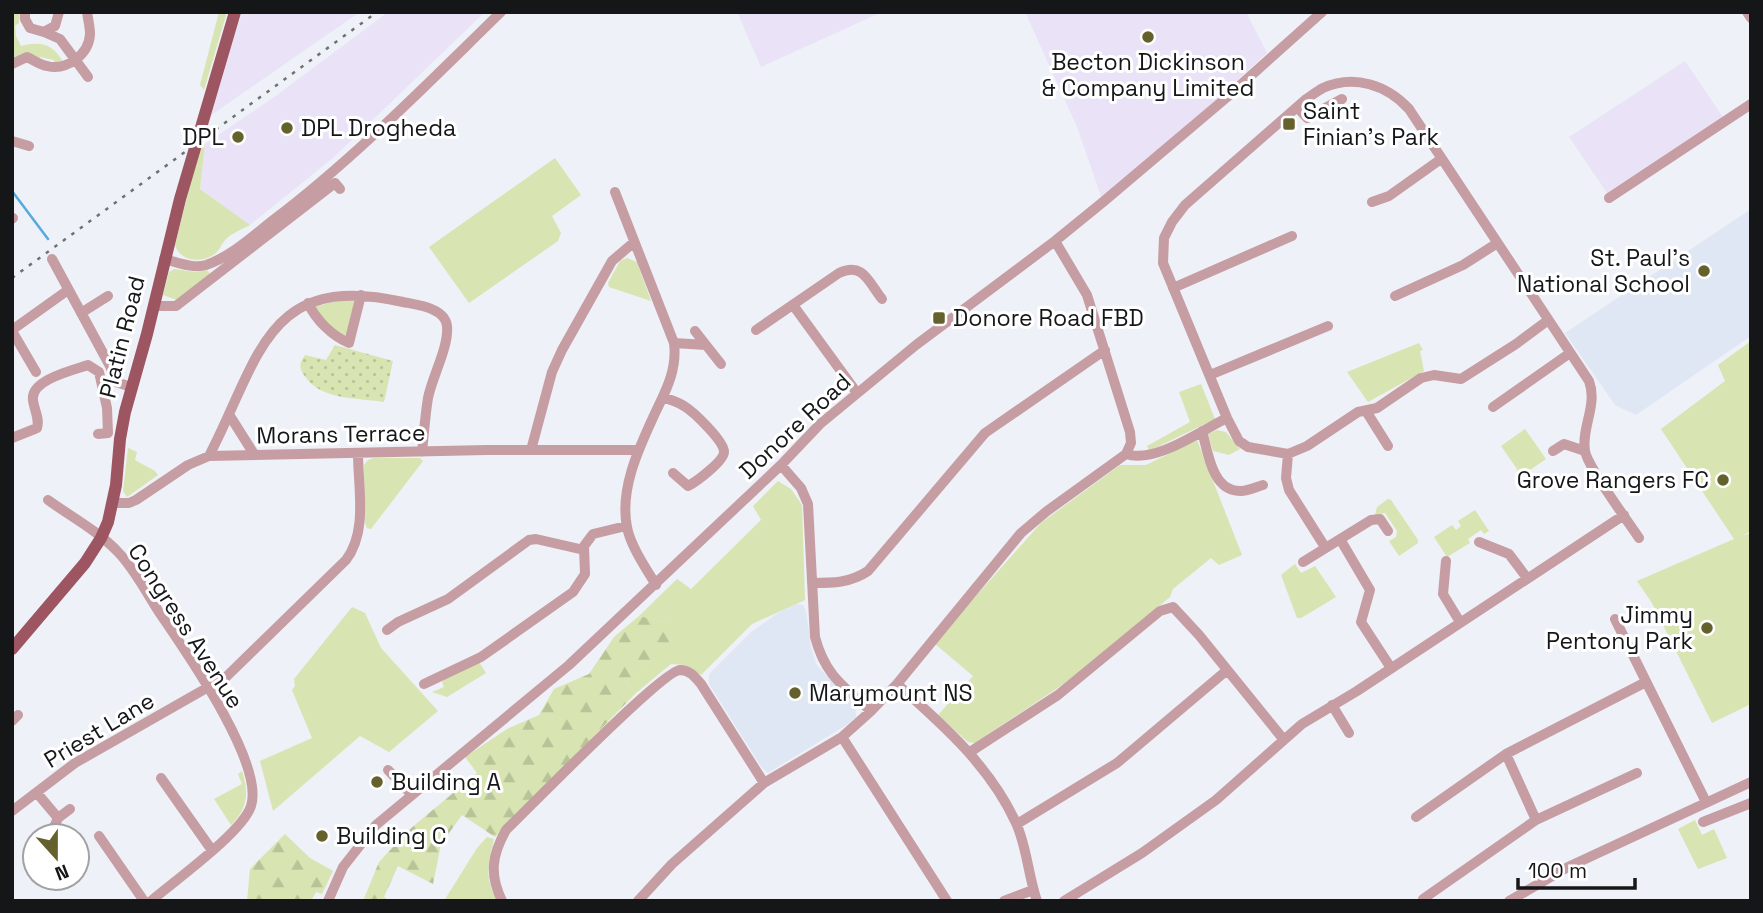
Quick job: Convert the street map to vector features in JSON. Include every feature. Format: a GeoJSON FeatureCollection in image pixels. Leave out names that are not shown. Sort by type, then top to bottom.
{"type":"FeatureCollection","features":[{"type":"Feature","properties":{"kind":"main road","name":"Platin Road"},"geometry":{"type":"LineString","coordinates":[[13,647],[85,563],[101,538],[113,503],[121,432],[131,387],[164,259],[235,12]]}},
{"type":"Feature","properties":{"kind":"street"},"geometry":{"type":"LineString","coordinates":[[25,12],[30,28],[60,39]]}},
{"type":"Feature","properties":{"kind":"street"},"geometry":{"type":"LineString","coordinates":[[12,64],[27,57],[45,66],[54,67],[66,66],[75,60],[84,52],[88,43],[90,34],[87,12]]}},
{"type":"Feature","properties":{"kind":"street"},"geometry":{"type":"LineString","coordinates":[[153,306],[176,306],[365,144],[501,12]]}},
{"type":"Feature","properties":{"kind":"street","name":"Donore Road"},"geometry":{"type":"LineString","coordinates":[[328,901],[343,867],[363,838],[411,794],[569,665],[781,465],[820,424],[957,314],[1055,241],[1226,98],[1322,12]]}},
{"type":"Feature","properties":{"kind":"street"},"geometry":{"type":"LineString","coordinates":[[1747,12],[1751,18]]}},
{"type":"Feature","properties":{"kind":"street"},"geometry":{"type":"LineString","coordinates":[[44,32],[52,29],[58,17]]}},
{"type":"Feature","properties":{"kind":"street"},"geometry":{"type":"LineString","coordinates":[[58,17],[60,39],[88,77]]}},
{"type":"Feature","properties":{"kind":"street"},"geometry":{"type":"LineString","coordinates":[[1546,321],[1461,379],[1434,375],[1421,379],[1377,408],[1358,412],[1307,446],[1288,454],[1248,447],[1239,441],[1227,418],[1173,288],[1163,263],[1164,238],[1185,205],[1297,107],[1324,88],[1346,83],[1366,83],[1395,94],[1409,109],[1591,387],[1585,451],[1639,538]]}},
{"type":"Feature","properties":{"kind":"street"},"geometry":{"type":"LineString","coordinates":[[1297,107],[1307,118],[1342,99]]}},
{"type":"Feature","properties":{"kind":"street"},"geometry":{"type":"LineString","coordinates":[[1609,198],[1751,104]]}},
{"type":"Feature","properties":{"kind":"street"},"geometry":{"type":"LineString","coordinates":[[12,141],[29,146]]}},
{"type":"Feature","properties":{"kind":"street"},"geometry":{"type":"LineString","coordinates":[[1372,202],[1389,196],[1441,159]]}},
{"type":"Feature","properties":{"kind":"street"},"geometry":{"type":"LineString","coordinates":[[164,259],[191,266],[206,265],[254,240],[335,183],[340,189]]}},
{"type":"Feature","properties":{"kind":"street"},"geometry":{"type":"LineString","coordinates":[[615,192],[674,343],[676,358],[663,397],[638,450],[629,486],[626,526],[656,585]]}},
{"type":"Feature","properties":{"kind":"street"},"geometry":{"type":"LineString","coordinates":[[1173,288],[1292,236]]}},
{"type":"Feature","properties":{"kind":"street"},"geometry":{"type":"LineString","coordinates":[[638,901],[672,864],[764,783],[842,737],[871,711],[897,684],[1021,533],[1046,511],[1126,454],[1131,443],[1130,432],[1087,295],[1055,241]]}},
{"type":"Feature","properties":{"kind":"street"},"geometry":{"type":"LineString","coordinates":[[531,450],[552,372],[562,350],[612,261],[633,243]]}},
{"type":"Feature","properties":{"kind":"street"},"geometry":{"type":"LineString","coordinates":[[1395,296],[1464,265],[1496,244]]}},
{"type":"Feature","properties":{"kind":"street"},"geometry":{"type":"LineString","coordinates":[[52,259],[116,382],[131,387]]}},
{"type":"Feature","properties":{"kind":"street"},"geometry":{"type":"LineString","coordinates":[[756,330],[850,267],[859,270],[882,299]]}},
{"type":"Feature","properties":{"kind":"street"},"geometry":{"type":"LineString","coordinates":[[36,372],[12,331],[68,290]]}},
{"type":"Feature","properties":{"kind":"street"},"geometry":{"type":"LineString","coordinates":[[309,303],[312,312],[332,333],[349,343],[361,295]]}},
{"type":"Feature","properties":{"kind":"street"},"geometry":{"type":"LineString","coordinates":[[209,456],[271,331],[285,317],[309,303],[337,296],[361,295],[405,302],[436,311],[444,317],[446,337],[428,399],[422,452]]}},
{"type":"Feature","properties":{"kind":"street"},"geometry":{"type":"LineString","coordinates":[[81,313],[108,296]]}},
{"type":"Feature","properties":{"kind":"street"},"geometry":{"type":"LineString","coordinates":[[793,305],[856,393]]}},
{"type":"Feature","properties":{"kind":"street"},"geometry":{"type":"LineString","coordinates":[[1210,375],[1328,326]]}},
{"type":"Feature","properties":{"kind":"street"},"geometry":{"type":"LineString","coordinates":[[695,331],[722,364]]}},
{"type":"Feature","properties":{"kind":"street"},"geometry":{"type":"LineString","coordinates":[[674,343],[706,345]]}},
{"type":"Feature","properties":{"kind":"street"},"geometry":{"type":"LineString","coordinates":[[812,583],[842,583],[856,579],[868,571],[985,433],[1105,350]]}},
{"type":"Feature","properties":{"kind":"street"},"geometry":{"type":"LineString","coordinates":[[1493,407],[1570,354]]}},
{"type":"Feature","properties":{"kind":"street"},"geometry":{"type":"LineString","coordinates":[[12,438],[37,428],[39,422],[32,397],[36,388],[64,372],[88,365],[99,372],[107,408],[108,433],[98,434]]}},
{"type":"Feature","properties":{"kind":"street"},"geometry":{"type":"LineString","coordinates":[[663,397],[691,411],[721,442],[724,451],[722,458],[688,486],[673,472]]}},
{"type":"Feature","properties":{"kind":"street"},"geometry":{"type":"LineString","coordinates":[[1366,411],[1388,446]]}},
{"type":"Feature","properties":{"kind":"street"},"geometry":{"type":"LineString","coordinates":[[230,416],[254,454]]}},
{"type":"Feature","properties":{"kind":"street"},"geometry":{"type":"LineString","coordinates":[[1126,454],[1142,457],[1152,454],[1227,418]]}},
{"type":"Feature","properties":{"kind":"street"},"geometry":{"type":"LineString","coordinates":[[1202,431],[1213,471],[1223,486],[1240,491],[1263,485]]}},
{"type":"Feature","properties":{"kind":"street"},"geometry":{"type":"LineString","coordinates":[[1553,451],[1564,444],[1585,451]]}},
{"type":"Feature","properties":{"kind":"street","name":"Morans Terrace"},"geometry":{"type":"LineString","coordinates":[[113,503],[136,500],[188,466],[209,456],[638,450]]}},
{"type":"Feature","properties":{"kind":"street","name":"Priest Lane"},"geometry":{"type":"LineString","coordinates":[[12,811],[100,747],[226,677],[353,551],[359,527],[358,453]]}},
{"type":"Feature","properties":{"kind":"street"},"geometry":{"type":"LineString","coordinates":[[1288,454],[1286,478],[1289,490],[1325,547]]}},
{"type":"Feature","properties":{"kind":"street"},"geometry":{"type":"LineString","coordinates":[[781,465],[806,495],[815,637],[820,656],[832,675],[871,711]]}},
{"type":"Feature","properties":{"kind":"street","name":"Congress Avenue"},"geometry":{"type":"LineString","coordinates":[[48,500],[117,551],[134,573],[209,688],[250,776],[253,797],[243,820],[151,901]]}},
{"type":"Feature","properties":{"kind":"street"},"geometry":{"type":"LineString","coordinates":[[1064,901],[1142,853],[1216,800],[1302,724],[1623,515]]}},
{"type":"Feature","properties":{"kind":"street"},"geometry":{"type":"LineString","coordinates":[[1303,562],[1371,520],[1380,519],[1388,531]]}},
{"type":"Feature","properties":{"kind":"street"},"geometry":{"type":"LineString","coordinates":[[424,684],[481,657],[573,592],[585,574],[584,550],[588,540],[598,531],[626,526]]}},
{"type":"Feature","properties":{"kind":"street"},"geometry":{"type":"LineString","coordinates":[[1339,539],[1370,590],[1361,622],[1391,668]]}},
{"type":"Feature","properties":{"kind":"street"},"geometry":{"type":"LineString","coordinates":[[387,630],[398,622],[448,599],[528,540],[584,550]]}},
{"type":"Feature","properties":{"kind":"street"},"geometry":{"type":"LineString","coordinates":[[1479,542],[1509,554],[1527,578]]}},
{"type":"Feature","properties":{"kind":"street"},"geometry":{"type":"LineString","coordinates":[[1446,562],[1443,594],[1460,622]]}},
{"type":"Feature","properties":{"kind":"street"},"geometry":{"type":"LineString","coordinates":[[970,752],[1058,695],[1160,611],[1173,607],[1284,740]]}},
{"type":"Feature","properties":{"kind":"street"},"geometry":{"type":"LineString","coordinates":[[1615,620],[1706,803]]}},
{"type":"Feature","properties":{"kind":"street"},"geometry":{"type":"LineString","coordinates":[[502,901],[494,878],[494,858],[496,848],[506,830],[628,711],[672,673],[679,670],[692,673],[764,783]]}},
{"type":"Feature","properties":{"kind":"street"},"geometry":{"type":"LineString","coordinates":[[1017,824],[1117,763],[1226,671]]}},
{"type":"Feature","properties":{"kind":"street"},"geometry":{"type":"LineString","coordinates":[[1416,817],[1506,754],[1646,682]]}},
{"type":"Feature","properties":{"kind":"street"},"geometry":{"type":"LineString","coordinates":[[897,684],[970,752],[996,787],[1017,824],[1037,901]]}},
{"type":"Feature","properties":{"kind":"street"},"geometry":{"type":"LineString","coordinates":[[1332,705],[1349,733]]}},
{"type":"Feature","properties":{"kind":"street"},"geometry":{"type":"LineString","coordinates":[[842,737],[947,901]]}},
{"type":"Feature","properties":{"kind":"street"},"geometry":{"type":"LineString","coordinates":[[1506,754],[1536,820]]}},
{"type":"Feature","properties":{"kind":"street"},"geometry":{"type":"LineString","coordinates":[[388,770],[411,794]]}},
{"type":"Feature","properties":{"kind":"street"},"geometry":{"type":"LineString","coordinates":[[1423,899],[1536,820],[1637,773]]}},
{"type":"Feature","properties":{"kind":"street"},"geometry":{"type":"LineString","coordinates":[[161,778],[211,849]]}},
{"type":"Feature","properties":{"kind":"street"},"geometry":{"type":"LineString","coordinates":[[1509,901],[1568,867],[1751,782]]}},
{"type":"Feature","properties":{"kind":"street"},"geometry":{"type":"LineString","coordinates":[[37,793],[58,818]]}},
{"type":"Feature","properties":{"kind":"street"},"geometry":{"type":"LineString","coordinates":[[1703,822],[1751,803]]}},
{"type":"Feature","properties":{"kind":"street"},"geometry":{"type":"LineString","coordinates":[[56,822],[70,809]]}},
{"type":"Feature","properties":{"kind":"street"},"geometry":{"type":"LineString","coordinates":[[99,836],[144,901]]}},
{"type":"Feature","properties":{"kind":"street"},"geometry":{"type":"LineString","coordinates":[[1004,901],[1033,890]]}},
{"type":"Feature","properties":{"kind":"shaded area"},"geometry":{"type":"Polygon","coordinates":[[[242,12],[360,12],[207,118],[242,12]]]}},
{"type":"Feature","properties":{"kind":"shaded area"},"geometry":{"type":"Polygon","coordinates":[[[388,12],[485,12],[333,158],[250,225],[200,189],[205,144],[274,97],[388,12]]]}},
{"type":"Feature","properties":{"kind":"shaded area"},"geometry":{"type":"Polygon","coordinates":[[[737,12],[882,12],[761,67],[737,12]]]}},
{"type":"Feature","properties":{"kind":"shaded area"},"geometry":{"type":"Polygon","coordinates":[[[1025,12],[1246,12],[1267,53],[1103,202],[1077,127],[1025,12]]]}},
{"type":"Feature","properties":{"kind":"shaded area"},"geometry":{"type":"Polygon","coordinates":[[[1685,61],[1723,117],[1607,193],[1569,137],[1685,61]]]}},
{"type":"Feature","properties":{"kind":"shaded area","name":"St. Paul's National School"},"geometry":{"type":"Polygon","coordinates":[[[1751,209],[1751,336],[1636,415],[1615,405],[1565,333],[1751,209]]]}},
{"type":"Feature","properties":{"kind":"shaded area"},"geometry":{"type":"Polygon","coordinates":[[[796,604],[803,605],[806,611],[816,664],[855,706],[856,717],[768,773],[762,768],[709,684],[709,674],[751,632],[796,604]]]}},
{"type":"Feature","properties":{"kind":"green space"},"geometry":{"type":"Polygon","coordinates":[[[12,12],[20,12],[19,23],[15,26],[21,46],[46,45],[55,51],[63,62],[55,64],[54,60],[40,57],[12,61],[12,12]]]}},
{"type":"Feature","properties":{"kind":"green space"},"geometry":{"type":"Polygon","coordinates":[[[219,12],[227,12],[204,90],[200,85],[219,12]]]}},
{"type":"Feature","properties":{"kind":"green space"},"geometry":{"type":"Polygon","coordinates":[[[205,144],[200,189],[250,225],[228,237],[211,257],[192,260],[182,255],[175,245],[199,148],[205,144]]]}},
{"type":"Feature","properties":{"kind":"green space"},"geometry":{"type":"Polygon","coordinates":[[[555,158],[581,195],[552,216],[561,233],[558,241],[469,303],[429,247],[555,158]]]}},
{"type":"Feature","properties":{"kind":"green space"},"geometry":{"type":"Polygon","coordinates":[[[627,258],[637,262],[651,301],[609,287],[608,283],[620,261],[627,258]]]}},
{"type":"Feature","properties":{"kind":"green space"},"geometry":{"type":"Polygon","coordinates":[[[174,269],[196,272],[207,270],[210,274],[177,300],[163,295],[169,272],[174,269]]]}},
{"type":"Feature","properties":{"kind":"green space"},"geometry":{"type":"Polygon","coordinates":[[[337,301],[358,301],[345,339],[338,336],[314,307],[337,301]]]}},
{"type":"Feature","properties":{"kind":"green space"},"geometry":{"type":"Polygon","coordinates":[[[1751,341],[1751,531],[1742,536],[1751,533],[1751,704],[1712,723],[1652,603],[1637,581],[1734,539],[1661,429],[1725,381],[1718,365],[1751,341]]]}},
{"type":"Feature","properties":{"kind":"green space"},"geometry":{"type":"Polygon","coordinates":[[[1419,343],[1423,350],[1420,351],[1424,371],[1368,402],[1347,372],[1419,343]]]}},
{"type":"Feature","properties":{"kind":"green space"},"geometry":{"type":"Polygon","coordinates":[[[335,345],[393,361],[384,402],[332,394],[322,391],[307,379],[300,367],[305,355],[326,360],[335,345]]]}},
{"type":"Feature","properties":{"kind":"green space"},"geometry":{"type":"Polygon","coordinates":[[[1201,384],[1215,419],[1149,451],[1147,446],[1190,422],[1179,392],[1201,384]]]}},
{"type":"Feature","properties":{"kind":"green space"},"geometry":{"type":"Polygon","coordinates":[[[1525,429],[1546,459],[1515,480],[1517,469],[1501,446],[1525,429]]]}},
{"type":"Feature","properties":{"kind":"green space"},"geometry":{"type":"Polygon","coordinates":[[[1217,430],[1226,432],[1240,449],[1229,455],[1213,451],[1208,434],[1217,430]]]}},
{"type":"Feature","properties":{"kind":"green space"},"geometry":{"type":"Polygon","coordinates":[[[1197,440],[1242,555],[1219,565],[1211,558],[1173,589],[1170,597],[1065,683],[975,743],[968,742],[938,715],[973,676],[934,643],[1041,523],[1120,465],[1146,465],[1197,440]]]}},
{"type":"Feature","properties":{"kind":"green space"},"geometry":{"type":"Polygon","coordinates":[[[128,448],[137,452],[135,460],[158,475],[127,497],[123,491],[128,448]]]}},
{"type":"Feature","properties":{"kind":"green space"},"geometry":{"type":"Polygon","coordinates":[[[374,458],[420,458],[423,461],[371,529],[367,528],[365,523],[364,465],[374,458]]]}},
{"type":"Feature","properties":{"kind":"green space"},"geometry":{"type":"Polygon","coordinates":[[[778,481],[791,489],[802,505],[805,600],[752,624],[701,675],[683,665],[671,664],[636,693],[626,682],[678,638],[677,625],[639,616],[677,579],[691,589],[761,520],[753,506],[778,481]]]}},
{"type":"Feature","properties":{"kind":"green space"},"geometry":{"type":"Polygon","coordinates":[[[1388,499],[1418,540],[1418,543],[1399,556],[1389,541],[1396,537],[1397,531],[1385,513],[1375,515],[1377,507],[1388,499]]]}},
{"type":"Feature","properties":{"kind":"green space"},"geometry":{"type":"Polygon","coordinates":[[[1475,510],[1489,531],[1484,534],[1481,530],[1468,539],[1470,543],[1447,557],[1434,537],[1452,525],[1456,530],[1461,526],[1458,521],[1475,510]]]}},
{"type":"Feature","properties":{"kind":"green space"},"geometry":{"type":"Polygon","coordinates":[[[1295,564],[1301,573],[1315,566],[1336,597],[1301,618],[1297,618],[1281,575],[1295,564]]]}},
{"type":"Feature","properties":{"kind":"green space"},"geometry":{"type":"Polygon","coordinates":[[[352,607],[365,613],[381,648],[438,711],[389,752],[360,736],[273,811],[260,761],[312,738],[292,690],[295,686],[294,679],[352,607]]]}},
{"type":"Feature","properties":{"kind":"green space"},"geometry":{"type":"Polygon","coordinates":[[[639,616],[678,625],[678,639],[626,682],[636,693],[495,837],[462,815],[441,844],[433,884],[398,866],[384,897],[391,901],[363,901],[379,862],[410,829],[477,773],[465,757],[507,729],[539,715],[554,689],[589,674],[614,637],[639,616]]]}},
{"type":"Feature","properties":{"kind":"green space"},"geometry":{"type":"Polygon","coordinates":[[[479,662],[486,673],[447,697],[432,692],[444,687],[442,682],[445,678],[479,662]]]}},
{"type":"Feature","properties":{"kind":"green space"},"geometry":{"type":"Polygon","coordinates":[[[242,771],[246,800],[231,825],[214,799],[242,784],[238,774],[242,771]]]}},
{"type":"Feature","properties":{"kind":"green space"},"geometry":{"type":"Polygon","coordinates":[[[1695,820],[1702,835],[1714,829],[1727,858],[1698,869],[1678,829],[1695,820]]]}},
{"type":"Feature","properties":{"kind":"green space"},"geometry":{"type":"Polygon","coordinates":[[[285,834],[310,858],[333,871],[322,894],[316,892],[311,901],[247,901],[250,869],[285,834]]]}},
{"type":"Feature","properties":{"kind":"green space"},"geometry":{"type":"Polygon","coordinates":[[[487,837],[494,839],[488,870],[490,885],[497,901],[444,901],[477,848],[487,837]]]}},
{"type":"Feature","properties":{"kind":"waterway"},"geometry":{"type":"LineString","coordinates":[[12,191],[48,239]]}},
{"type":"Feature","properties":{"kind":"railway"},"geometry":{"type":"LineString","coordinates":[[12,278],[377,12]]}},
{"type":"Feature","properties":{"kind":"place","name":"Becton Dickinson & Company Limited"},"geometry":{"type":"Point","coordinates":[1148,37]}},
{"type":"Feature","properties":{"kind":"place","name":"Saint Finian's Park"},"geometry":{"type":"Point","coordinates":[1289,124]}},
{"type":"Feature","properties":{"kind":"place","name":"DPL Drogheda"},"geometry":{"type":"Point","coordinates":[287,128]}},
{"type":"Feature","properties":{"kind":"place","name":"DPL"},"geometry":{"type":"Point","coordinates":[238,137]}},
{"type":"Feature","properties":{"kind":"place","name":"St. Paul's National School"},"geometry":{"type":"Point","coordinates":[1704,271]}},
{"type":"Feature","properties":{"kind":"place","name":"Donore Road FBD"},"geometry":{"type":"Point","coordinates":[939,318]}},
{"type":"Feature","properties":{"kind":"place","name":"Grove Rangers FC"},"geometry":{"type":"Point","coordinates":[1723,480]}},
{"type":"Feature","properties":{"kind":"place","name":"Jimmy Pentony Park"},"geometry":{"type":"Point","coordinates":[1707,628]}},
{"type":"Feature","properties":{"kind":"place","name":"Marymount NS"},"geometry":{"type":"Point","coordinates":[795,693]}},
{"type":"Feature","properties":{"kind":"place","name":"Building A"},"geometry":{"type":"Point","coordinates":[377,782]}},
{"type":"Feature","properties":{"kind":"place","name":"Building C"},"geometry":{"type":"Point","coordinates":[322,836]}}]}
